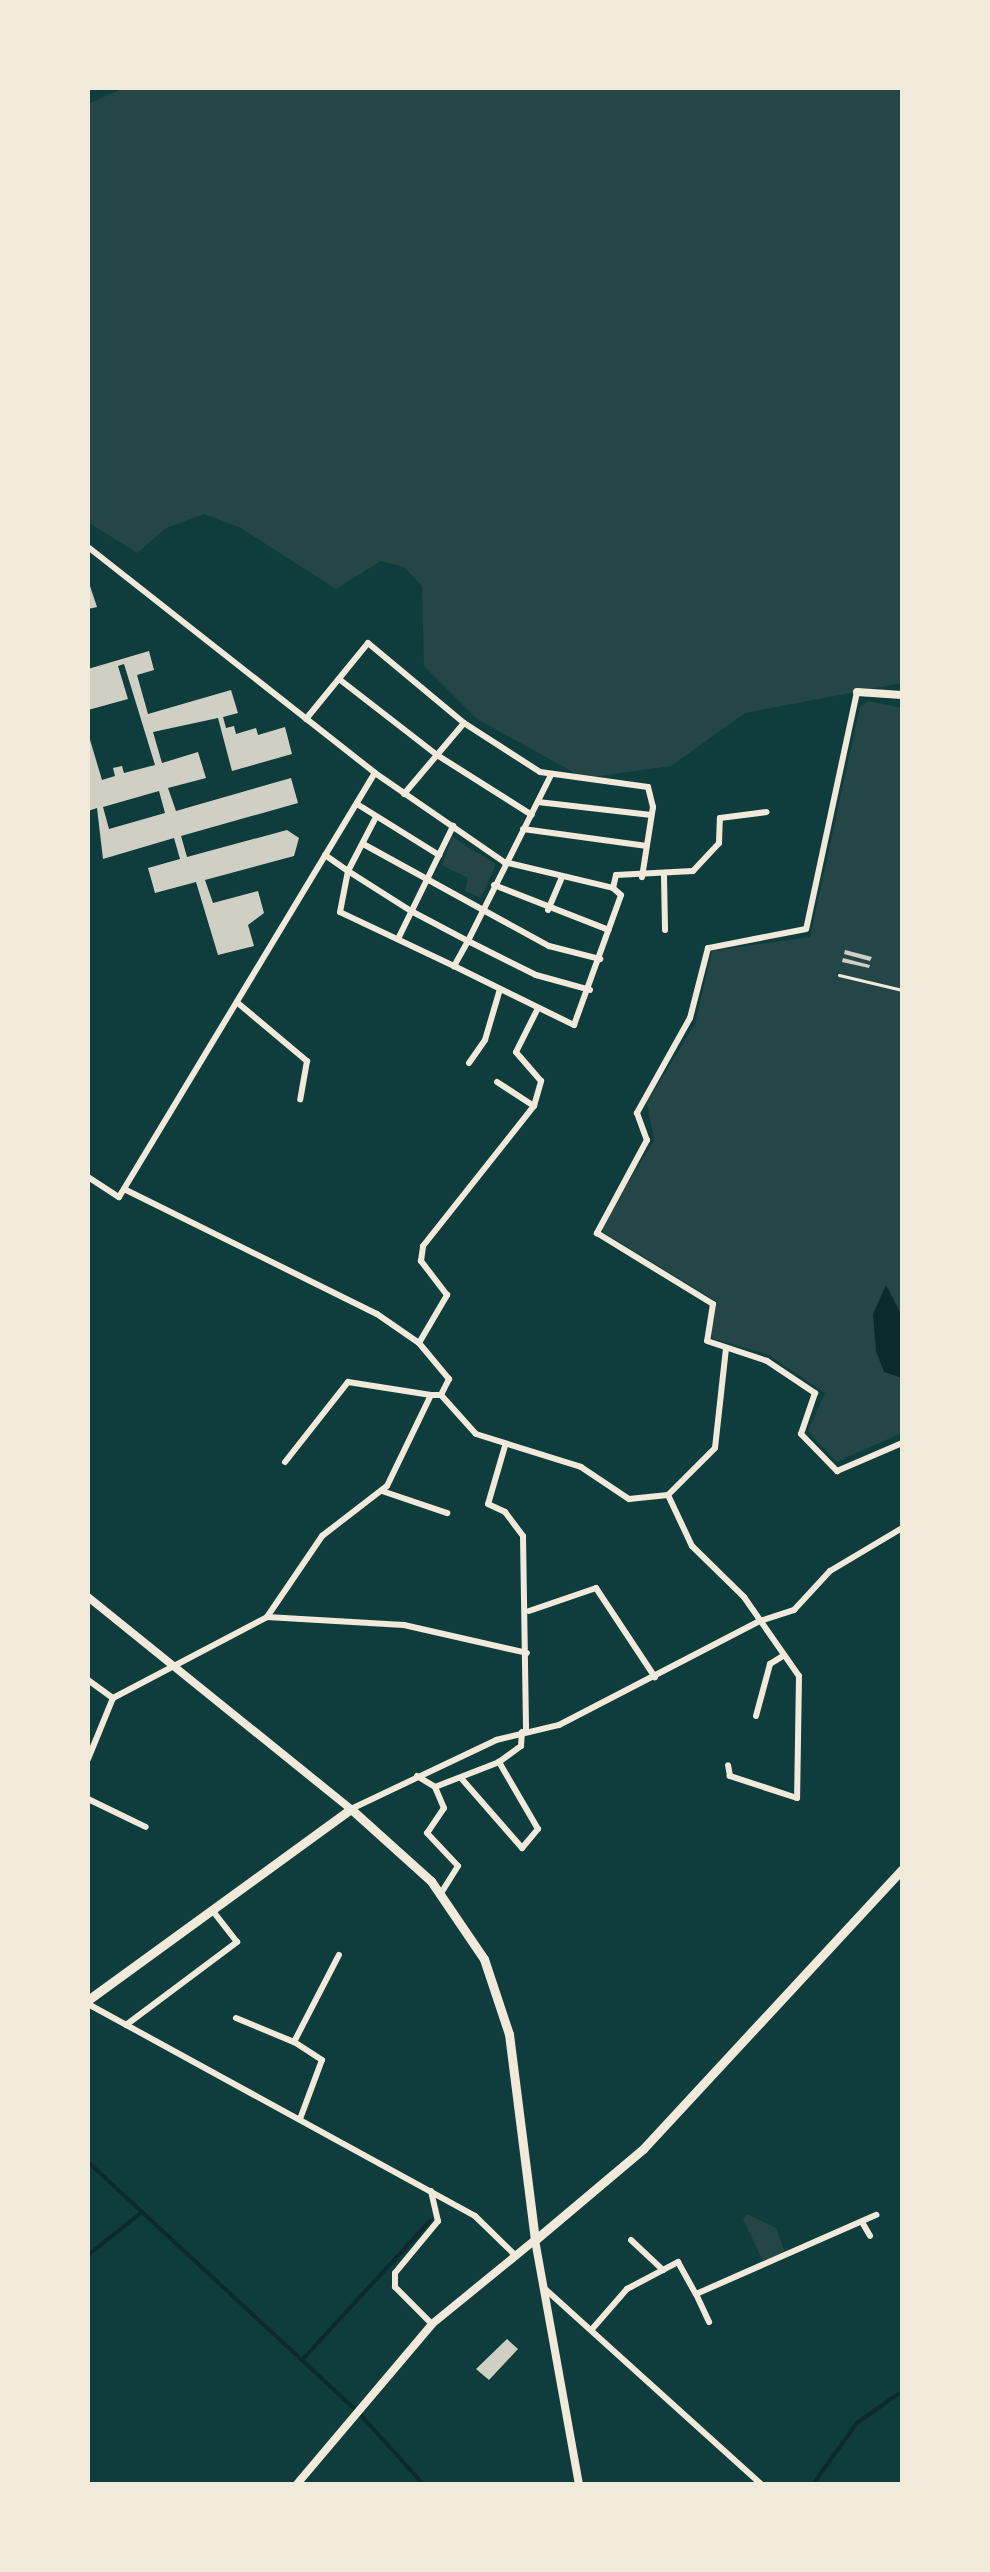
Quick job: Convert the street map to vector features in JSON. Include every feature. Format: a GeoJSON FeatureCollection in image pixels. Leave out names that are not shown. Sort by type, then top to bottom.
{"type":"FeatureCollection","features":[{"type":"Feature","properties":{"kind":"main road"},"geometry":{"type":"LineString","coordinates":[[88,2002],[351,1809],[441,1893],[475,1940],[503,2011],[535,2240]]}},
{"type":"Feature","properties":{"kind":"main road"},"geometry":{"type":"LineString","coordinates":[[535,2240],[643,2149],[902,1869]]}},
{"type":"Feature","properties":{"kind":"street"},"geometry":{"type":"LineString","coordinates":[[88,547],[375,773],[504,862],[561,879],[613,888],[621,895],[590,990],[574,1025],[537,1010],[454,966],[340,912],[348,871],[365,845],[376,817]]}},
{"type":"Feature","properties":{"kind":"street"},"geometry":{"type":"LineString","coordinates":[[306,719],[368,643],[464,723],[551,775],[648,787],[651,815],[642,877]]}},
{"type":"Feature","properties":{"kind":"street"},"geometry":{"type":"LineString","coordinates":[[339,679],[437,755],[532,815]]}},
{"type":"Feature","properties":{"kind":"street"},"geometry":{"type":"LineString","coordinates":[[902,695],[857,692],[806,929],[708,948],[690,1018],[637,1113],[647,1140],[599,1219],[597,1233],[713,1304],[707,1341],[767,1361],[815,1393],[801,1434],[837,1471],[902,1443]]}},
{"type":"Feature","properties":{"kind":"street"},"geometry":{"type":"LineString","coordinates":[[404,794],[464,723]]}},
{"type":"Feature","properties":{"kind":"street"},"geometry":{"type":"LineString","coordinates":[[88,1177],[119,1197],[239,1004],[375,773]]}},
{"type":"Feature","properties":{"kind":"street"},"geometry":{"type":"LineString","coordinates":[[454,966],[504,862],[551,775]]}},
{"type":"Feature","properties":{"kind":"street"},"geometry":{"type":"LineString","coordinates":[[538,802],[651,815]]}},
{"type":"Feature","properties":{"kind":"street"},"geometry":{"type":"LineString","coordinates":[[357,804],[439,855]]}},
{"type":"Feature","properties":{"kind":"street"},"geometry":{"type":"LineString","coordinates":[[613,888],[616,875],[664,876],[693,871],[719,843],[720,818],[767,812]]}},
{"type":"Feature","properties":{"kind":"street"},"geometry":{"type":"LineString","coordinates":[[398,939],[453,826]]}},
{"type":"Feature","properties":{"kind":"street"},"geometry":{"type":"LineString","coordinates":[[523,829],[647,846]]}},
{"type":"Feature","properties":{"kind":"street"},"geometry":{"type":"LineString","coordinates":[[365,845],[425,882],[549,946],[600,959]]}},
{"type":"Feature","properties":{"kind":"street"},"geometry":{"type":"LineString","coordinates":[[325,855],[411,911],[468,941],[536,975],[590,990]]}},
{"type":"Feature","properties":{"kind":"street"},"geometry":{"type":"LineString","coordinates":[[664,876],[665,930]]}},
{"type":"Feature","properties":{"kind":"street"},"geometry":{"type":"LineString","coordinates":[[548,910],[561,879]]}},
{"type":"Feature","properties":{"kind":"street"},"geometry":{"type":"LineString","coordinates":[[494,885],[548,910],[609,930]]}},
{"type":"Feature","properties":{"kind":"street"},"geometry":{"type":"LineString","coordinates":[[469,1063],[485,1040],[500,989]]}},
{"type":"Feature","properties":{"kind":"street"},"geometry":{"type":"LineString","coordinates":[[239,1004],[307,1061],[300,1099]]}},
{"type":"Feature","properties":{"kind":"street"},"geometry":{"type":"LineString","coordinates":[[419,1343],[447,1295],[421,1261],[423,1246],[534,1106],[541,1081],[516,1052],[537,1010]]}},
{"type":"Feature","properties":{"kind":"street"},"geometry":{"type":"LineString","coordinates":[[497,1082],[534,1106]]}},
{"type":"Feature","properties":{"kind":"street"},"geometry":{"type":"LineString","coordinates":[[124,1189],[377,1314],[419,1343],[449,1379],[441,1395]]}},
{"type":"Feature","properties":{"kind":"street"},"geometry":{"type":"LineString","coordinates":[[285,1462],[348,1382],[441,1395],[476,1434],[505,1446],[581,1467],[629,1499],[668,1495],[715,1448],[726,1349]]}},
{"type":"Feature","properties":{"kind":"street"},"geometry":{"type":"LineString","coordinates":[[88,1759],[113,1698],[267,1617],[322,1536],[382,1491],[431,1395]]}},
{"type":"Feature","properties":{"kind":"street"},"geometry":{"type":"LineString","coordinates":[[435,1787],[499,1762],[521,1746],[529,1611],[523,1536],[505,1512],[488,1504],[505,1446]]}},
{"type":"Feature","properties":{"kind":"street"},"geometry":{"type":"LineString","coordinates":[[382,1491],[447,1513]]}},
{"type":"Feature","properties":{"kind":"street"},"geometry":{"type":"LineString","coordinates":[[668,1495],[692,1546],[760,1621],[781,1657],[799,1676],[797,1798],[730,1776],[728,1765]]}},
{"type":"Feature","properties":{"kind":"street"},"geometry":{"type":"LineString","coordinates":[[88,1597],[351,1809],[417,1776],[524,1731],[559,1725],[760,1621],[794,1610],[830,1571],[902,1528]]}},
{"type":"Feature","properties":{"kind":"street"},"geometry":{"type":"LineString","coordinates":[[529,1611],[596,1588],[655,1677]]}},
{"type":"Feature","properties":{"kind":"street"},"geometry":{"type":"LineString","coordinates":[[267,1617],[404,1625],[527,1653]]}},
{"type":"Feature","properties":{"kind":"street"},"geometry":{"type":"LineString","coordinates":[[756,1716],[770,1664],[781,1657]]}},
{"type":"Feature","properties":{"kind":"street"},"geometry":{"type":"LineString","coordinates":[[88,1680],[113,1698]]}},
{"type":"Feature","properties":{"kind":"street"},"geometry":{"type":"LineString","coordinates":[[461,1778],[522,1848],[538,1829],[499,1762]]}},
{"type":"Feature","properties":{"kind":"street"},"geometry":{"type":"LineString","coordinates":[[417,1776],[435,1787],[444,1808],[427,1833],[458,1866],[441,1893]]}},
{"type":"Feature","properties":{"kind":"street"},"geometry":{"type":"LineString","coordinates":[[88,1799],[146,1827]]}},
{"type":"Feature","properties":{"kind":"street"},"geometry":{"type":"LineString","coordinates":[[126,2025],[237,1942],[212,1910]]}},
{"type":"Feature","properties":{"kind":"street"},"geometry":{"type":"LineString","coordinates":[[294,2042],[339,1955]]}},
{"type":"Feature","properties":{"kind":"street"},"geometry":{"type":"LineString","coordinates":[[88,2002],[475,2216],[516,2256]]}},
{"type":"Feature","properties":{"kind":"street"},"geometry":{"type":"LineString","coordinates":[[236,2018],[294,2042],[322,2060],[300,2119]]}},
{"type":"Feature","properties":{"kind":"street"},"geometry":{"type":"LineString","coordinates":[[431,2191],[438,2221],[395,2273],[395,2287],[432,2324]]}},
{"type":"Feature","properties":{"kind":"street"},"geometry":{"type":"LineString","coordinates":[[696,2294],[876,2215]]}},
{"type":"Feature","properties":{"kind":"street"},"geometry":{"type":"LineString","coordinates":[[862,2222],[870,2236]]}},
{"type":"Feature","properties":{"kind":"street"},"geometry":{"type":"LineString","coordinates":[[297,2484],[432,2324],[535,2240]]}},
{"type":"Feature","properties":{"kind":"street"},"geometry":{"type":"LineString","coordinates":[[535,2240],[541,2287],[579,2484]]}},
{"type":"Feature","properties":{"kind":"street"},"geometry":{"type":"LineString","coordinates":[[631,2240],[663,2270]]}},
{"type":"Feature","properties":{"kind":"street"},"geometry":{"type":"LineString","coordinates":[[593,2328],[627,2289],[678,2262],[709,2322]]}},
{"type":"Feature","properties":{"kind":"street"},"geometry":{"type":"LineString","coordinates":[[541,2287],[593,2328],[761,2484]]}},
{"type":"Feature","properties":{"kind":"lane"},"geometry":{"type":"LineString","coordinates":[[839,975],[902,990]]}},
{"type":"Feature","properties":{"kind":"shaded area"},"geometry":{"type":"Polygon","coordinates":[[[124,88],[902,88],[902,683],[745,713],[671,766],[584,778],[477,719],[424,666],[422,586],[404,567],[381,561],[336,589],[239,527],[204,514],[166,528],[137,553],[88,522],[88,104],[124,88]]]}},
{"type":"Feature","properties":{"kind":"shaded area"},"geometry":{"type":"Polygon","coordinates":[[[868,701],[902,708],[902,1433],[836,1462],[808,1431],[825,1393],[767,1354],[714,1339],[709,1331],[716,1301],[603,1232],[603,1222],[654,1141],[647,1102],[695,1024],[712,951],[810,937],[860,707],[868,701]]]}},
{"type":"Feature","properties":{"kind":"shaded area"},"geometry":{"type":"Polygon","coordinates":[[[452,837],[496,864],[481,898],[465,891],[468,878],[442,865],[452,837]]]}},
{"type":"Feature","properties":{"kind":"shaded area"},"geometry":{"type":"Polygon","coordinates":[[[886,1285],[902,1316],[902,1378],[884,1372],[876,1351],[873,1314],[886,1285]]]}},
{"type":"Feature","properties":{"kind":"shaded area"},"geometry":{"type":"Polygon","coordinates":[[[747,2214],[776,2228],[785,2252],[763,2261],[743,2219],[747,2214]]]}},
{"type":"Feature","properties":{"kind":"building"},"geometry":{"type":"Polygon","coordinates":[[[88,580],[97,607],[88,609],[88,580]]]}},
{"type":"Feature","properties":{"kind":"building"},"geometry":{"type":"Polygon","coordinates":[[[149,651],[154,670],[137,675],[148,714],[231,690],[238,713],[223,717],[226,728],[234,726],[236,734],[256,728],[258,735],[285,727],[292,754],[232,771],[218,718],[153,732],[162,763],[198,752],[206,778],[168,788],[176,811],[291,778],[298,803],[181,836],[187,857],[287,830],[299,838],[294,856],[205,880],[213,903],[258,891],[264,913],[248,925],[254,946],[218,955],[196,882],[155,893],[148,868],[180,859],[174,838],[103,859],[97,808],[88,811],[88,733],[102,780],[115,776],[113,768],[122,766],[124,773],[155,765],[124,664],[118,666],[128,699],[88,710],[88,669],[149,651]],[[159,791],[103,807],[109,829],[165,813],[159,791]]]}},
{"type":"Feature","properties":{"kind":"building"},"geometry":{"type":"Polygon","coordinates":[[[845,950],[872,957],[870,961],[844,954],[845,950]]]}},
{"type":"Feature","properties":{"kind":"building"},"geometry":{"type":"Polygon","coordinates":[[[843,958],[870,965],[869,968],[842,962],[843,958]]]}},
{"type":"Feature","properties":{"kind":"building"},"geometry":{"type":"Polygon","coordinates":[[[507,2339],[518,2349],[489,2380],[476,2369],[507,2339]]]}},
{"type":"Feature","properties":{"kind":"waterway"},"geometry":{"type":"LineString","coordinates":[[88,2162],[142,2212],[88,2255]]}},
{"type":"Feature","properties":{"kind":"waterway"},"geometry":{"type":"LineString","coordinates":[[142,2212],[358,2412],[423,2484]]}},
{"type":"Feature","properties":{"kind":"waterway"},"geometry":{"type":"LineString","coordinates":[[302,2360],[430,2221]]}},
{"type":"Feature","properties":{"kind":"waterway"},"geometry":{"type":"LineString","coordinates":[[813,2484],[857,2423],[898,2394]]}}]}
